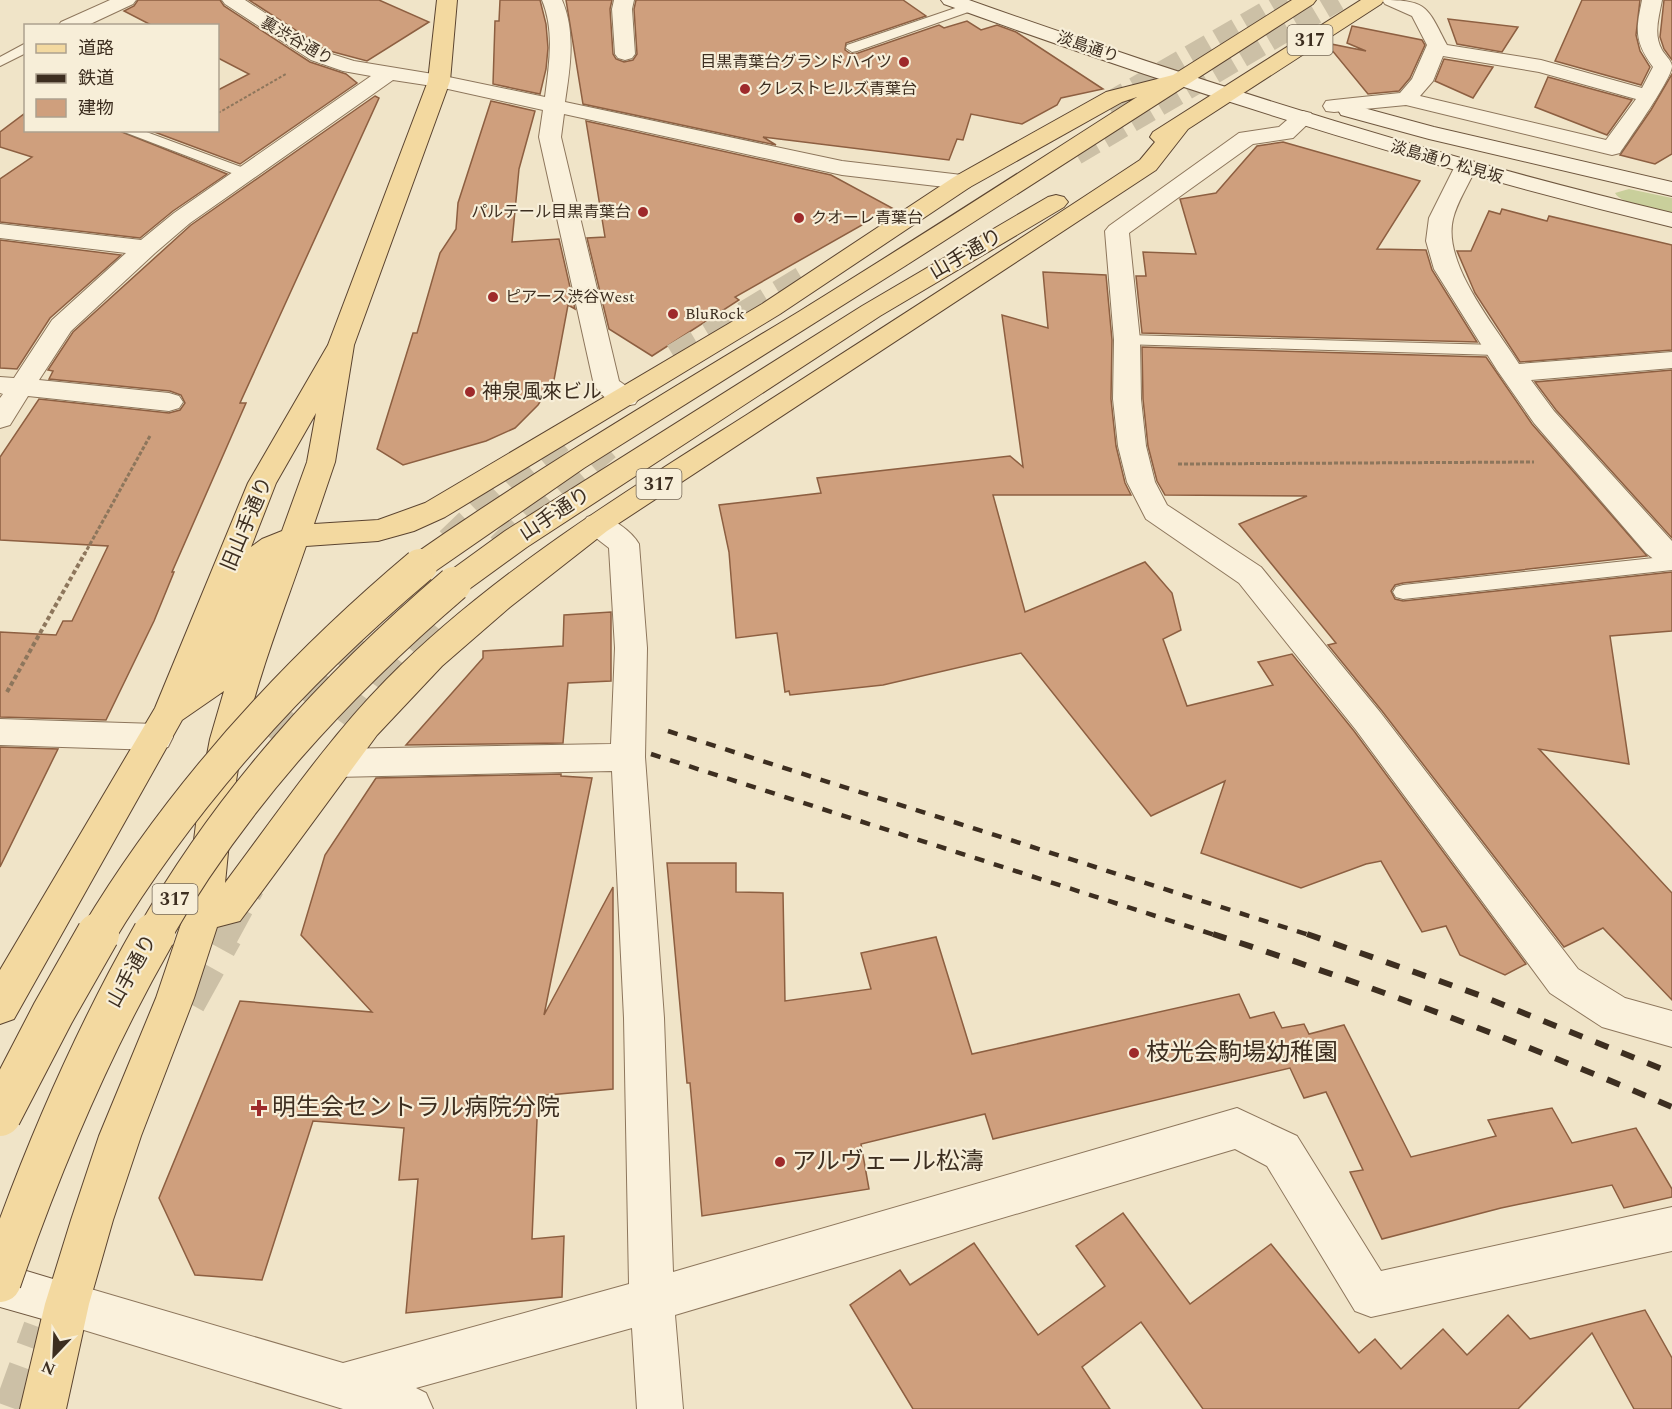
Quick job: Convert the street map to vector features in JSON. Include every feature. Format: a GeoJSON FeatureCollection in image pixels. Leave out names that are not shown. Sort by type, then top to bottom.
{"type":"FeatureCollection","features":[{"type":"Feature","properties":{"kind":"main road","name":"旧山手通り"},"geometry":{"type":"LineString","coordinates":[[163,724],[262,483],[341,345],[438,81],[447,0]]}},
{"type":"Feature","properties":{"kind":"main road","name":"山手通り"},"geometry":{"type":"LineString","coordinates":[[0,1114],[49,1017],[106,921],[152,850],[207,778],[260,716],[312,661],[363,613],[420,566],[481,521],[840,297],[1184,65],[1306,0]]}},
{"type":"Feature","properties":{"kind":"main road","name":"山手通り"},"geometry":{"type":"LineString","coordinates":[[0,1283],[20,1218],[58,1122],[103,1023],[152,935],[198,864],[250,792],[300,731],[387,642],[454,584],[516,539],[861,317],[1049,206],[1374,0]]}},
{"type":"Feature","properties":{"kind":"main road","name":"317"},"geometry":{"type":"LineString","coordinates":[[0,1006],[163,724],[211,684],[261,555],[274,543],[292,537],[369,531],[414,520],[624,398],[771,309],[962,182],[1114,97],[1184,65]]}},
{"type":"Feature","properties":{"kind":"main road","name":"317"},"geometry":{"type":"LineString","coordinates":[[203,912],[227,909],[334,763],[397,690],[431,657],[499,599],[597,524],[1148,165],[1180,125]]}},
{"type":"Feature","properties":{"kind":"main road","name":"旧山手通り"},"geometry":{"type":"LineString","coordinates":[[292,537],[321,462],[341,345]]}},
{"type":"Feature","properties":{"kind":"main road","name":"317"},"geometry":{"type":"LineString","coordinates":[[43,1409],[67,1304],[120,1136],[168,1017],[203,912],[217,792],[227,739],[241,687],[292,537]]}},
{"type":"Feature","properties":{"kind":"street"},"geometry":{"type":"LineString","coordinates":[[72,24],[126,0]]}},
{"type":"Feature","properties":{"kind":"street","name":"裏渋谷通り"},"geometry":{"type":"LineString","coordinates":[[232,0],[318,56],[350,68],[438,81],[842,168],[962,182]]}},
{"type":"Feature","properties":{"kind":"street"},"geometry":{"type":"LineString","coordinates":[[552,0],[558,14],[561,55],[550,137],[607,385],[624,398]]}},
{"type":"Feature","properties":{"kind":"street"},"geometry":{"type":"LineString","coordinates":[[624,0],[622,9],[625,54]]}},
{"type":"Feature","properties":{"kind":"street","name":"淡島通り"},"geometry":{"type":"LineString","coordinates":[[1001,0],[1184,65],[1226,94]]}},
{"type":"Feature","properties":{"kind":"street"},"geometry":{"type":"LineString","coordinates":[[1392,0],[1420,12],[1437,45],[1422,81],[1406,99]]}},
{"type":"Feature","properties":{"kind":"street"},"geometry":{"type":"LineString","coordinates":[[1335,106],[1406,99],[1612,148],[1649,96],[1663,67],[1649,49],[1645,37],[1652,0]]}},
{"type":"Feature","properties":{"kind":"street","name":"淡島通り"},"geometry":{"type":"LineString","coordinates":[[961,3],[1246,80]]}},
{"type":"Feature","properties":{"kind":"street"},"geometry":{"type":"LineString","coordinates":[[1435,49],[1541,66],[1649,96]]}},
{"type":"Feature","properties":{"kind":"street"},"geometry":{"type":"LineString","coordinates":[[0,419],[10,386],[61,326],[146,248],[182,218],[388,75]]}},
{"type":"Feature","properties":{"kind":"street"},"geometry":{"type":"LineString","coordinates":[[1246,80],[1279,90]]}},
{"type":"Feature","properties":{"kind":"street","name":"淡島通り 松見坂"},"geometry":{"type":"LineString","coordinates":[[1226,94],[1302,107],[1465,168],[1572,197],[1672,220]]}},
{"type":"Feature","properties":{"kind":"street","name":"淡島通り 松見坂"},"geometry":{"type":"LineString","coordinates":[[1302,107],[1335,106],[1440,134],[1672,189]]}},
{"type":"Feature","properties":{"kind":"street"},"geometry":{"type":"LineString","coordinates":[[1302,107],[1285,133],[1247,138],[1117,231],[1127,340],[1127,399],[1136,465],[1141,483],[1156,512],[1250,575],[1368,721],[1564,981],[1616,1014],[1672,1029]]}},
{"type":"Feature","properties":{"kind":"street"},"geometry":{"type":"LineString","coordinates":[[1465,168],[1441,218],[1438,241],[1446,269],[1512,373],[1544,417],[1657,545],[1672,557]]}},
{"type":"Feature","properties":{"kind":"street"},"geometry":{"type":"LineString","coordinates":[[0,231],[146,248]]}},
{"type":"Feature","properties":{"kind":"street"},"geometry":{"type":"LineString","coordinates":[[1512,373],[1672,360]]}},
{"type":"Feature","properties":{"kind":"street"},"geometry":{"type":"LineString","coordinates":[[10,386],[169,402]]}},
{"type":"Feature","properties":{"kind":"street"},"geometry":{"type":"LineString","coordinates":[[597,524],[624,544],[631,648],[628,757],[644,1017],[652,1300],[660,1409]]}},
{"type":"Feature","properties":{"kind":"street"},"geometry":{"type":"LineString","coordinates":[[0,732],[163,724]]}},
{"type":"Feature","properties":{"kind":"street"},"geometry":{"type":"LineString","coordinates":[[334,763],[628,757]]}},
{"type":"Feature","properties":{"kind":"street"},"geometry":{"type":"LineString","coordinates":[[343,1386],[652,1300],[1237,1128],[1282,1151],[1371,1295],[1672,1228]]}},
{"type":"Feature","properties":{"kind":"street"},"geometry":{"type":"LineString","coordinates":[[0,1283],[343,1386],[410,1409]]}},
{"type":"Feature","properties":{"kind":"lane"},"geometry":{"type":"LineString","coordinates":[[852,48],[961,3]]}},
{"type":"Feature","properties":{"kind":"lane"},"geometry":{"type":"LineString","coordinates":[[1,61],[24,48]]}},
{"type":"Feature","properties":{"kind":"lane"},"geometry":{"type":"LineString","coordinates":[[1,61],[18,65]]}},
{"type":"Feature","properties":{"kind":"lane"},"geometry":{"type":"LineString","coordinates":[[132,132],[247,174]]}},
{"type":"Feature","properties":{"kind":"lane"},"geometry":{"type":"LineString","coordinates":[[1127,340],[1497,350]]}},
{"type":"Feature","properties":{"kind":"lane"},"geometry":{"type":"LineString","coordinates":[[1403,592],[1672,562]]}},
{"type":"Feature","properties":{"kind":"path"},"geometry":{"type":"LineString","coordinates":[[219,112],[318,56]]}},
{"type":"Feature","properties":{"kind":"path"},"geometry":{"type":"LineString","coordinates":[[6,694],[169,402]]}},
{"type":"Feature","properties":{"kind":"path"},"geometry":{"type":"LineString","coordinates":[[1136,465],[1582,462]]}},
{"type":"Feature","properties":{"kind":"green space"},"geometry":{"type":"Polygon","coordinates":[[[1629,189],[1672,198],[1672,213],[1632,204],[1615,193],[1629,189]]]}},
{"type":"Feature","properties":{"kind":"building"},"geometry":{"type":"Polygon","coordinates":[[[138,0],[220,0],[224,6],[310,62],[346,74],[357,83],[240,164],[154,132],[219,132],[219,89],[249,74],[219,59],[219,24],[149,24],[124,11],[134,6],[138,0]]]}},
{"type":"Feature","properties":{"kind":"building"},"geometry":{"type":"Polygon","coordinates":[[[249,0],[379,0],[429,22],[367,61],[326,50],[249,0]]]}},
{"type":"Feature","properties":{"kind":"building"},"geometry":{"type":"Polygon","coordinates":[[[500,0],[540,0],[546,24],[548,48],[540,94],[493,84],[495,21],[499,21],[500,0]]]}},
{"type":"Feature","properties":{"kind":"building"},"geometry":{"type":"Polygon","coordinates":[[[566,0],[612,0],[610,9],[613,54],[616,59],[624,62],[633,60],[637,54],[634,9],[636,0],[903,0],[926,16],[846,43],[845,50],[851,54],[858,53],[939,25],[944,28],[967,21],[981,30],[997,25],[1016,32],[1103,89],[1061,98],[1057,105],[1022,124],[971,114],[963,140],[957,139],[949,160],[763,137],[776,145],[583,104],[566,0]]]}},
{"type":"Feature","properties":{"kind":"building"},"geometry":{"type":"Polygon","coordinates":[[[1582,0],[1640,0],[1636,35],[1640,51],[1650,67],[1641,85],[1555,61],[1582,0]]]}},
{"type":"Feature","properties":{"kind":"building"},"geometry":{"type":"Polygon","coordinates":[[[1664,0],[1672,0],[1672,60],[1664,49],[1660,37],[1664,0]]]}},
{"type":"Feature","properties":{"kind":"building"},"geometry":{"type":"Polygon","coordinates":[[[1448,19],[1518,27],[1502,52],[1457,44],[1448,19]]]}},
{"type":"Feature","properties":{"kind":"building"},"geometry":{"type":"Polygon","coordinates":[[[1352,26],[1422,40],[1425,45],[1410,78],[1399,91],[1368,94],[1326,43],[1366,51],[1347,43],[1352,26]]]}},
{"type":"Feature","properties":{"kind":"building"},"geometry":{"type":"Polygon","coordinates":[[[1444,59],[1493,67],[1473,98],[1435,81],[1444,59]]]}},
{"type":"Feature","properties":{"kind":"building"},"geometry":{"type":"Polygon","coordinates":[[[1672,74],[1672,154],[1655,164],[1620,155],[1651,110],[1672,74]]]}},
{"type":"Feature","properties":{"kind":"building"},"geometry":{"type":"Polygon","coordinates":[[[1548,77],[1632,100],[1607,135],[1535,107],[1548,77]]]}},
{"type":"Feature","properties":{"kind":"building"},"geometry":{"type":"Polygon","coordinates":[[[375,96],[379,98],[240,403],[246,403],[172,572],[174,572],[154,621],[106,720],[0,717],[0,632],[56,635],[63,621],[72,621],[108,546],[0,540],[0,457],[39,399],[169,413],[180,410],[185,403],[181,395],[170,391],[49,379],[53,371],[48,370],[73,332],[191,225],[375,96]]]}},
{"type":"Feature","properties":{"kind":"building"},"geometry":{"type":"Polygon","coordinates":[[[491,101],[535,111],[519,169],[512,242],[559,239],[575,309],[568,305],[554,380],[538,405],[515,428],[486,441],[403,465],[377,449],[413,333],[417,333],[440,253],[456,229],[458,203],[491,101]]]}},
{"type":"Feature","properties":{"kind":"building"},"geometry":{"type":"Polygon","coordinates":[[[24,114],[24,132],[122,132],[227,174],[173,211],[140,238],[0,222],[0,179],[32,157],[0,147],[0,132],[24,114]]]}},
{"type":"Feature","properties":{"kind":"building"},"geometry":{"type":"Polygon","coordinates":[[[586,121],[831,175],[892,208],[735,297],[739,300],[652,356],[609,329],[587,238],[605,237],[586,121]]]}},
{"type":"Feature","properties":{"kind":"building"},"geometry":{"type":"Polygon","coordinates":[[[1283,142],[1420,181],[1377,249],[1426,250],[1432,270],[1477,342],[1142,333],[1136,276],[1146,276],[1143,252],[1196,254],[1180,199],[1216,193],[1257,146],[1283,142]]]}},
{"type":"Feature","properties":{"kind":"building"},"geometry":{"type":"Polygon","coordinates":[[[1502,209],[1547,221],[1549,216],[1672,245],[1672,350],[1520,362],[1475,293],[1457,251],[1471,251],[1489,211],[1500,214],[1502,209]]]}},
{"type":"Feature","properties":{"kind":"building"},"geometry":{"type":"Polygon","coordinates":[[[0,240],[121,255],[50,318],[17,369],[0,368],[0,240]]]}},
{"type":"Feature","properties":{"kind":"building"},"geometry":{"type":"Polygon","coordinates":[[[1043,272],[1106,275],[1112,340],[1111,399],[1116,446],[1125,483],[1131,495],[993,495],[1025,612],[1145,562],[1172,593],[1181,630],[1163,639],[1187,706],[1273,685],[1258,662],[1292,654],[1354,731],[1526,964],[1505,975],[1460,955],[1446,926],[1422,932],[1381,861],[1366,864],[1301,888],[1201,853],[1225,781],[1151,816],[1021,653],[883,685],[790,695],[789,691],[785,692],[777,633],[736,638],[729,552],[719,505],[821,493],[817,478],[1010,456],[1023,467],[1002,315],[1048,328],[1043,272]]]}},
{"type":"Feature","properties":{"kind":"building"},"geometry":{"type":"Polygon","coordinates":[[[1142,347],[1486,357],[1532,424],[1647,556],[1403,583],[1395,585],[1391,591],[1395,599],[1403,601],[1672,572],[1672,631],[1610,636],[1629,764],[1539,749],[1672,893],[1672,1000],[1603,928],[1564,947],[1382,711],[1328,645],[1336,643],[1239,524],[1307,496],[1165,495],[1157,481],[1148,446],[1143,399],[1142,347]]]}},
{"type":"Feature","properties":{"kind":"building"},"geometry":{"type":"Polygon","coordinates":[[[1672,370],[1672,538],[1556,410],[1535,382],[1672,370]]]}},
{"type":"Feature","properties":{"kind":"building"},"geometry":{"type":"Polygon","coordinates":[[[611,612],[611,681],[568,683],[563,743],[406,745],[483,658],[483,651],[563,646],[564,615],[611,612]]]}},
{"type":"Feature","properties":{"kind":"building"},"geometry":{"type":"Polygon","coordinates":[[[0,747],[58,749],[0,867],[0,747]]]}},
{"type":"Feature","properties":{"kind":"building"},"geometry":{"type":"Polygon","coordinates":[[[561,774],[561,776],[592,778],[544,1015],[613,887],[613,1089],[538,1096],[532,1239],[564,1236],[562,1297],[406,1313],[418,1179],[399,1180],[404,1128],[313,1121],[262,1280],[195,1275],[159,1198],[240,1001],[372,1012],[301,935],[325,855],[376,778],[561,774]]]}},
{"type":"Feature","properties":{"kind":"building"},"geometry":{"type":"Polygon","coordinates":[[[667,863],[736,863],[736,892],[783,893],[785,1001],[871,989],[861,953],[936,937],[972,1054],[1239,994],[1250,1018],[1274,1012],[1282,1028],[1304,1024],[1309,1034],[1344,1025],[1411,1157],[1496,1136],[1488,1120],[1552,1108],[1572,1143],[1636,1128],[1672,1189],[1672,1197],[1624,1208],[1612,1185],[1501,1208],[1382,1239],[1350,1172],[1363,1170],[1326,1092],[1304,1098],[1290,1068],[993,1139],[985,1114],[861,1144],[869,1189],[702,1216],[690,1083],[687,1083],[667,863]]]}},
{"type":"Feature","properties":{"kind":"building"},"geometry":{"type":"Polygon","coordinates":[[[1123,1213],[1190,1304],[1271,1244],[1359,1353],[1375,1339],[1401,1369],[1443,1329],[1467,1355],[1508,1315],[1530,1339],[1645,1310],[1672,1358],[1672,1409],[1634,1409],[1592,1333],[1518,1409],[1203,1409],[1141,1322],[1082,1367],[1110,1409],[913,1409],[850,1305],[900,1270],[910,1285],[974,1243],[1038,1335],[1105,1286],[1076,1246],[1123,1213]]]}},
{"type":"Feature","properties":{"kind":"tunnel"},"geometry":{"type":"LineString","coordinates":[[1107,104],[1287,0]]}},
{"type":"Feature","properties":{"kind":"tunnel"},"geometry":{"type":"LineString","coordinates":[[1076,154],[1338,0]]}},
{"type":"Feature","properties":{"kind":"tunnel"},"geometry":{"type":"LineString","coordinates":[[674,357],[807,277]]}},
{"type":"Feature","properties":{"kind":"tunnel"},"geometry":{"type":"LineString","coordinates":[[449,541],[513,480],[562,438]]}},
{"type":"Feature","properties":{"kind":"tunnel"},"geometry":{"type":"LineString","coordinates":[[500,547],[558,489],[607,447]]}},
{"type":"Feature","properties":{"kind":"tunnel"},"geometry":{"type":"LineString","coordinates":[[349,728],[400,659],[441,611]]}},
{"type":"Feature","properties":{"kind":"tunnel"},"geometry":{"type":"LineString","coordinates":[[275,742],[365,631]]}},
{"type":"Feature","properties":{"kind":"tunnel"},"geometry":{"type":"LineString","coordinates":[[221,936],[248,886]]}},
{"type":"Feature","properties":{"kind":"tunnel"},"geometry":{"type":"LineString","coordinates":[[185,1001],[222,934]]}},
{"type":"Feature","properties":{"kind":"tunnel"},"geometry":{"type":"LineString","coordinates":[[15,1409],[44,1329]]}},
{"type":"Feature","properties":{"kind":"railway"},"geometry":{"type":"LineString","coordinates":[[668,731],[1312,936]]}},
{"type":"Feature","properties":{"kind":"railway"},"geometry":{"type":"LineString","coordinates":[[651,754],[1218,936]]}},
{"type":"Feature","properties":{"kind":"railway"},"geometry":{"type":"LineString","coordinates":[[1213,934],[1445,1015],[1672,1107]]}},
{"type":"Feature","properties":{"kind":"railway"},"geometry":{"type":"LineString","coordinates":[[1307,934],[1479,995],[1672,1073]]}},
{"type":"Feature","properties":{"kind":"place","name":"目黒青葉台グランドハイツ"},"geometry":{"type":"Point","coordinates":[904,62]}},
{"type":"Feature","properties":{"kind":"place","name":"クレストヒルズ青葉台"},"geometry":{"type":"Point","coordinates":[745,89]}},
{"type":"Feature","properties":{"kind":"place","name":"パルテール目黒青葉台"},"geometry":{"type":"Point","coordinates":[643,212]}},
{"type":"Feature","properties":{"kind":"place","name":"クオーレ青葉台"},"geometry":{"type":"Point","coordinates":[799,218]}},
{"type":"Feature","properties":{"kind":"place","name":"ピアース渋谷West"},"geometry":{"type":"Point","coordinates":[493,297]}},
{"type":"Feature","properties":{"kind":"place","name":"BluRock"},"geometry":{"type":"Point","coordinates":[673,314]}},
{"type":"Feature","properties":{"kind":"place","name":"神泉風來ビル"},"geometry":{"type":"Point","coordinates":[470,392]}},
{"type":"Feature","properties":{"kind":"place","name":"枝光会駒場幼稚園"},"geometry":{"type":"Point","coordinates":[1134,1053]}},
{"type":"Feature","properties":{"kind":"place","name":"明生会セントラル病院分院"},"geometry":{"type":"Point","coordinates":[259,1108]}},
{"type":"Feature","properties":{"kind":"place","name":"アルヴェール松濤"},"geometry":{"type":"Point","coordinates":[780,1162]}}]}
